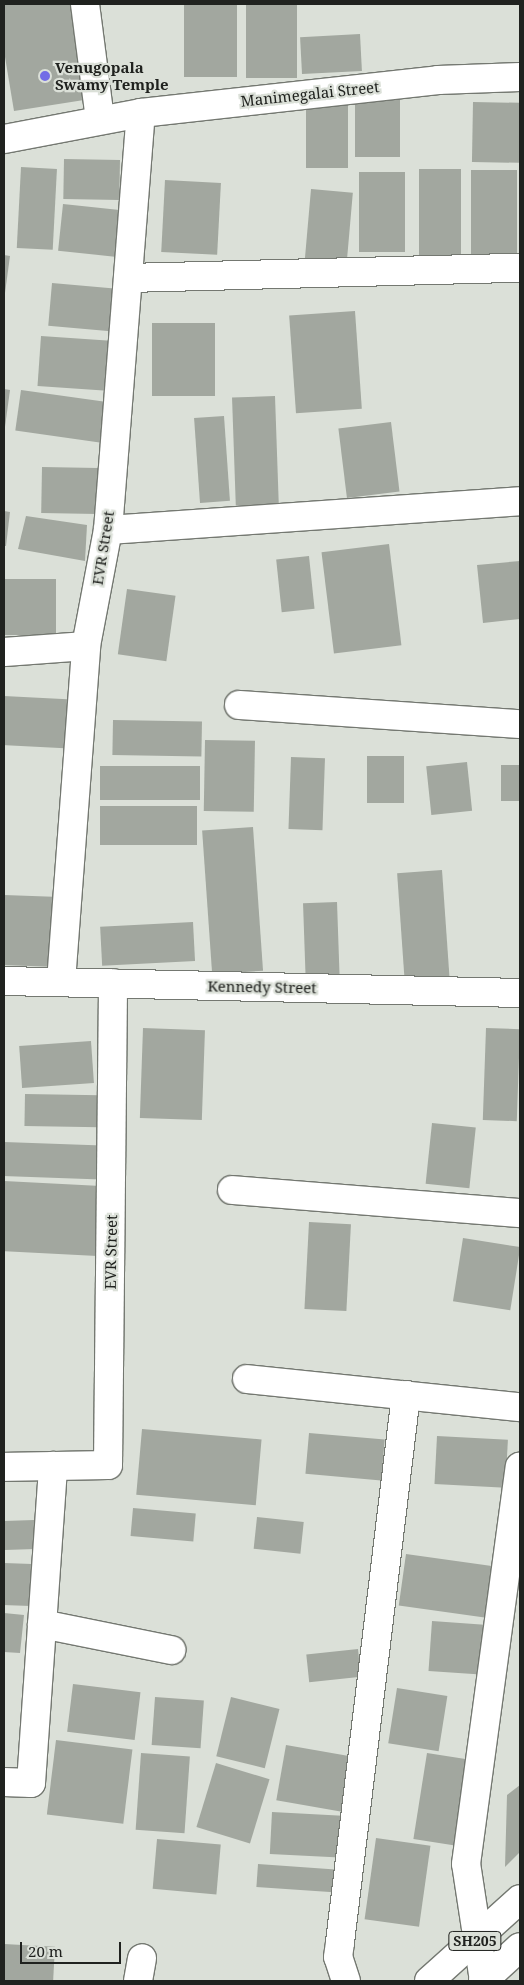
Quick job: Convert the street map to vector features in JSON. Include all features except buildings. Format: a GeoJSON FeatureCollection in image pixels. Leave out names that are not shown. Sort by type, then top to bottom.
{"type":"FeatureCollection","features":[{"type":"Feature","properties":{"kind":"street"},"geometry":{"type":"LineString","coordinates":[[85,4],[100,119]]}},
{"type":"Feature","properties":{"kind":"street","name":"Manimegalai Street"},"geometry":{"type":"LineString","coordinates":[[4,139],[100,119],[141,113],[438,80],[520,78]]}},
{"type":"Feature","properties":{"kind":"street","name":"EVR Street"},"geometry":{"type":"LineString","coordinates":[[61,982],[86,646],[108,530],[141,113]]}},
{"type":"Feature","properties":{"kind":"street"},"geometry":{"type":"LineString","coordinates":[[128,278],[520,268]]}},
{"type":"Feature","properties":{"kind":"street"},"geometry":{"type":"LineString","coordinates":[[108,530],[520,501]]}},
{"type":"Feature","properties":{"kind":"street"},"geometry":{"type":"LineString","coordinates":[[4,652],[86,646]]}},
{"type":"Feature","properties":{"kind":"street"},"geometry":{"type":"LineString","coordinates":[[239,705],[520,724]]}},
{"type":"Feature","properties":{"kind":"street","name":"Kennedy Street"},"geometry":{"type":"LineString","coordinates":[[4,982],[114,983],[520,994]]}},
{"type":"Feature","properties":{"kind":"street","name":"EVR Street"},"geometry":{"type":"LineString","coordinates":[[52,1466],[108,1465],[114,983]]}},
{"type":"Feature","properties":{"kind":"street"},"geometry":{"type":"LineString","coordinates":[[232,1190],[520,1213]]}},
{"type":"Feature","properties":{"kind":"street"},"geometry":{"type":"LineString","coordinates":[[247,1379],[520,1407]]}},
{"type":"Feature","properties":{"kind":"street"},"geometry":{"type":"LineString","coordinates":[[346,1981],[338,1957],[406,1395]]}},
{"type":"Feature","properties":{"kind":"street"},"geometry":{"type":"LineString","coordinates":[[4,1468],[52,1466],[31,1783],[4,1782]]}},
{"type":"Feature","properties":{"kind":"street"},"geometry":{"type":"LineString","coordinates":[[483,1981],[466,1864],[520,1467]]}},
{"type":"Feature","properties":{"kind":"street"},"geometry":{"type":"LineString","coordinates":[[42,1624],[171,1650]]}},
{"type":"Feature","properties":{"kind":"street","name":"SH205"},"geometry":{"type":"LineString","coordinates":[[429,1981],[520,1899]]}},
{"type":"Feature","properties":{"kind":"street","name":"SH205"},"geometry":{"type":"LineString","coordinates":[[483,1981],[520,1947]]}},
{"type":"Feature","properties":{"kind":"place","name":"Venugopala Swamy Temple"},"geometry":{"type":"Point","coordinates":[45,76]}}]}
